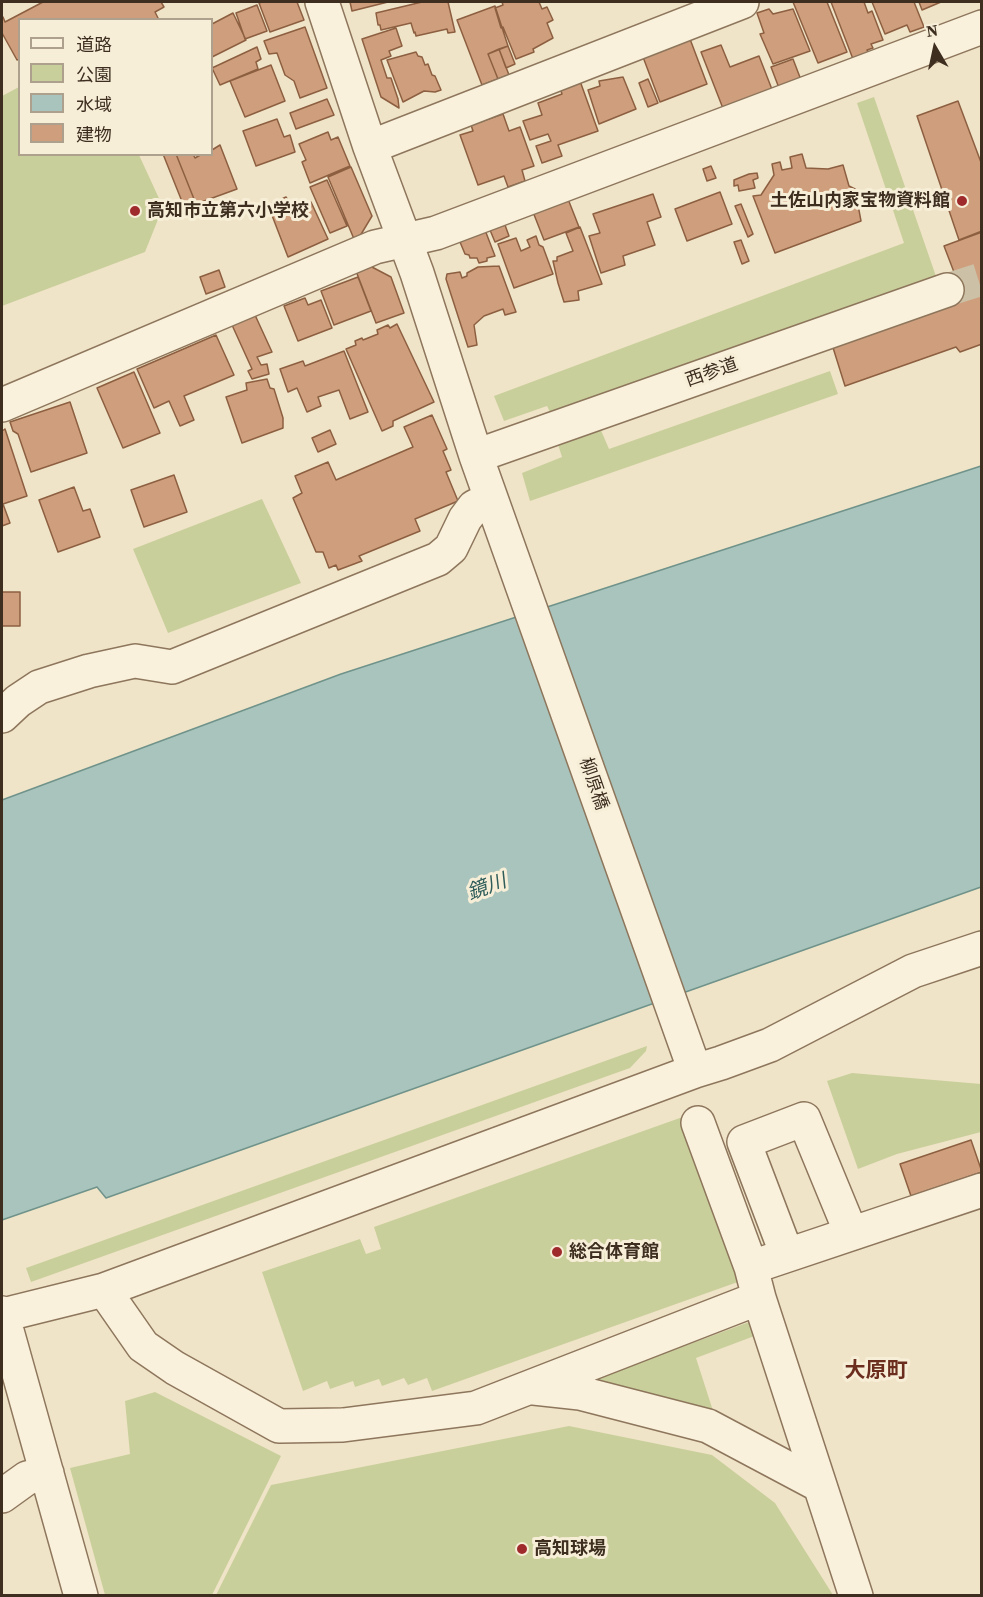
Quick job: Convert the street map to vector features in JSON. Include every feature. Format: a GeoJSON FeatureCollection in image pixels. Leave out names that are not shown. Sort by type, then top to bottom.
{"type":"FeatureCollection","features":[{"type":"Feature","properties":{"kind":"street","name":"柳原橋"},"geometry":{"type":"LineString","coordinates":[[322,2],[370,147],[405,240],[476,456],[695,1071]]}},
{"type":"Feature","properties":{"kind":"street"},"geometry":{"type":"LineString","coordinates":[[370,147],[742,2]]}},
{"type":"Feature","properties":{"kind":"street"},"geometry":{"type":"LineString","coordinates":[[2,405],[375,246],[436,233],[981,27]]}},
{"type":"Feature","properties":{"kind":"street","name":"西参道"},"geometry":{"type":"LineString","coordinates":[[476,456],[947,290]]}},
{"type":"Feature","properties":{"kind":"street"},"geometry":{"type":"LineString","coordinates":[[2,716],[18,701],[39,687],[88,671],[135,661],[172,667],[438,559],[451,548],[465,519],[474,507],[491,498]]}},
{"type":"Feature","properties":{"kind":"street"},"geometry":{"type":"LineString","coordinates":[[81,1596],[2,1314],[104,1290],[770,1045],[913,971],[981,948]]}},
{"type":"Feature","properties":{"kind":"street"},"geometry":{"type":"LineString","coordinates":[[787,1255],[744,1142],[804,1119],[851,1233]]}},
{"type":"Feature","properties":{"kind":"street"},"geometry":{"type":"LineString","coordinates":[[698,1123],[755,1282],[856,1596]]}},
{"type":"Feature","properties":{"kind":"street"},"geometry":{"type":"LineString","coordinates":[[104,1290],[143,1347],[175,1368],[279,1426],[343,1425],[476,1408],[528,1387],[755,1282],[787,1255],[981,1190]]}},
{"type":"Feature","properties":{"kind":"street"},"geometry":{"type":"LineString","coordinates":[[528,1387],[580,1393],[708,1426],[819,1485]]}},
{"type":"Feature","properties":{"kind":"street"},"geometry":{"type":"LineString","coordinates":[[2,1496],[27,1478],[47,1473]]}},
{"type":"Feature","properties":{"kind":"green space"},"geometry":{"type":"Polygon","coordinates":[[[18,88],[18,156],[139,156],[163,207],[145,252],[2,306],[2,96],[18,88]]]}},
{"type":"Feature","properties":{"kind":"green space"},"geometry":{"type":"Polygon","coordinates":[[[874,97],[939,285],[554,420],[547,406],[504,421],[494,396],[904,243],[857,103],[874,97]]]}},
{"type":"Feature","properties":{"kind":"green space"},"geometry":{"type":"Polygon","coordinates":[[[830,371],[838,394],[530,501],[522,473],[562,457],[555,435],[597,421],[609,449],[830,371]]]}},
{"type":"Feature","properties":{"kind":"green space"},"geometry":{"type":"Polygon","coordinates":[[[262,499],[301,583],[168,633],[133,549],[262,499]]]}},
{"type":"Feature","properties":{"kind":"green space"},"geometry":{"type":"Polygon","coordinates":[[[647,1046],[646,1051],[630,1068],[31,1282],[26,1268],[647,1046]]]}},
{"type":"Feature","properties":{"kind":"green space"},"geometry":{"type":"Polygon","coordinates":[[[852,1073],[981,1084],[981,1132],[897,1154],[858,1169],[827,1081],[852,1073]]]}},
{"type":"Feature","properties":{"kind":"green space","name":"総合体育館"},"geometry":{"type":"Polygon","coordinates":[[[691,1114],[749,1278],[432,1391],[427,1378],[408,1385],[404,1378],[382,1386],[379,1379],[355,1387],[353,1381],[330,1389],[327,1381],[303,1391],[262,1272],[360,1239],[366,1254],[381,1249],[374,1227],[691,1114]]]}},
{"type":"Feature","properties":{"kind":"green space"},"geometry":{"type":"Polygon","coordinates":[[[752,1321],[757,1335],[696,1358],[715,1417],[602,1387],[595,1379],[752,1321]]]}},
{"type":"Feature","properties":{"kind":"green space"},"geometry":{"type":"Polygon","coordinates":[[[155,1392],[281,1456],[212,1595],[105,1595],[70,1468],[130,1454],[125,1401],[155,1392]]]}},
{"type":"Feature","properties":{"kind":"green space","name":"高知球場"},"geometry":{"type":"Polygon","coordinates":[[[569,1426],[712,1455],[775,1503],[833,1595],[216,1595],[271,1485],[569,1426]]]}},
{"type":"Feature","properties":{"kind":"water","name":"鏡川"},"geometry":{"type":"Polygon","coordinates":[[[981,466],[981,887],[106,1198],[97,1187],[2,1220],[2,800],[341,674],[981,466]]]}},
{"type":"Feature","properties":{"kind":"building"},"geometry":{"type":"Polygon","coordinates":[[[43,2],[161,2],[164,7],[155,12],[158,18],[18,18],[17,60],[2,33],[3,17],[5,22],[43,2]]]}},
{"type":"Feature","properties":{"kind":"building"},"geometry":{"type":"Polygon","coordinates":[[[297,2],[304,20],[270,32],[259,3],[297,2]]]}},
{"type":"Feature","properties":{"kind":"building"},"geometry":{"type":"Polygon","coordinates":[[[350,2],[388,2],[352,11],[350,2]]]}},
{"type":"Feature","properties":{"kind":"building"},"geometry":{"type":"Polygon","coordinates":[[[422,2],[448,2],[455,32],[448,33],[447,29],[416,36],[411,23],[381,30],[378,25],[376,13],[422,2]]]}},
{"type":"Feature","properties":{"kind":"building"},"geometry":{"type":"Polygon","coordinates":[[[502,2],[539,2],[542,9],[547,7],[553,20],[547,23],[553,38],[533,49],[534,52],[516,59],[503,27],[501,28],[495,8],[503,5],[502,2]]]}},
{"type":"Feature","properties":{"kind":"building"},"geometry":{"type":"Polygon","coordinates":[[[793,2],[827,2],[847,52],[818,63],[793,2]]]}},
{"type":"Feature","properties":{"kind":"building"},"geometry":{"type":"Polygon","coordinates":[[[831,2],[864,2],[868,13],[872,11],[883,40],[871,44],[873,48],[867,50],[869,53],[853,59],[831,2]]]}},
{"type":"Feature","properties":{"kind":"building"},"geometry":{"type":"Polygon","coordinates":[[[872,2],[914,2],[924,27],[910,32],[907,25],[885,34],[872,2]]]}},
{"type":"Feature","properties":{"kind":"building"},"geometry":{"type":"Polygon","coordinates":[[[919,2],[941,2],[922,10],[919,2]]]}},
{"type":"Feature","properties":{"kind":"building"},"geometry":{"type":"Polygon","coordinates":[[[257,5],[267,31],[245,39],[236,13],[257,5]]]}},
{"type":"Feature","properties":{"kind":"building"},"geometry":{"type":"Polygon","coordinates":[[[495,6],[508,46],[488,54],[498,79],[482,85],[457,20],[495,6]]]}},
{"type":"Feature","properties":{"kind":"building"},"geometry":{"type":"Polygon","coordinates":[[[769,9],[773,14],[793,9],[810,51],[773,64],[760,34],[764,33],[757,13],[769,9]]]}},
{"type":"Feature","properties":{"kind":"building"},"geometry":{"type":"Polygon","coordinates":[[[233,13],[246,40],[213,56],[213,23],[233,13]]]}},
{"type":"Feature","properties":{"kind":"building"},"geometry":{"type":"Polygon","coordinates":[[[305,27],[327,88],[300,98],[294,81],[285,75],[277,53],[269,54],[264,41],[305,27]]]}},
{"type":"Feature","properties":{"kind":"building"},"geometry":{"type":"Polygon","coordinates":[[[396,28],[402,46],[389,51],[391,56],[381,60],[387,78],[391,78],[399,108],[381,97],[362,39],[396,28]]]}},
{"type":"Feature","properties":{"kind":"building"},"geometry":{"type":"Polygon","coordinates":[[[690,39],[707,84],[660,102],[643,57],[690,39]]]}},
{"type":"Feature","properties":{"kind":"building"},"geometry":{"type":"Polygon","coordinates":[[[721,45],[730,67],[759,56],[773,92],[724,111],[701,52],[721,45]]]}},
{"type":"Feature","properties":{"kind":"building"},"geometry":{"type":"Polygon","coordinates":[[[508,46],[515,64],[506,68],[499,49],[508,46]]]}},
{"type":"Feature","properties":{"kind":"building"},"geometry":{"type":"Polygon","coordinates":[[[257,47],[261,59],[256,62],[258,69],[220,85],[213,68],[257,47]]]}},
{"type":"Feature","properties":{"kind":"building"},"geometry":{"type":"Polygon","coordinates":[[[499,49],[509,75],[498,79],[488,54],[499,49]]]}},
{"type":"Feature","properties":{"kind":"building"},"geometry":{"type":"Polygon","coordinates":[[[416,52],[422,57],[425,65],[428,64],[441,90],[424,91],[403,102],[387,60],[416,52]]]}},
{"type":"Feature","properties":{"kind":"building"},"geometry":{"type":"Polygon","coordinates":[[[793,59],[801,80],[779,88],[771,67],[793,59]]]}},
{"type":"Feature","properties":{"kind":"building"},"geometry":{"type":"Polygon","coordinates":[[[271,65],[285,101],[245,117],[230,81],[271,65]]]}},
{"type":"Feature","properties":{"kind":"building"},"geometry":{"type":"Polygon","coordinates":[[[623,77],[636,109],[599,124],[588,90],[600,86],[599,81],[623,77]]]}},
{"type":"Feature","properties":{"kind":"building"},"geometry":{"type":"Polygon","coordinates":[[[648,79],[658,103],[648,107],[639,83],[648,79]]]}},
{"type":"Feature","properties":{"kind":"building"},"geometry":{"type":"Polygon","coordinates":[[[580,81],[598,131],[558,145],[562,156],[542,163],[536,146],[551,141],[548,134],[530,140],[523,121],[542,115],[538,103],[562,94],[560,88],[580,81]]]}},
{"type":"Feature","properties":{"kind":"building"},"geometry":{"type":"Polygon","coordinates":[[[327,99],[334,115],[296,129],[290,113],[327,99]]]}},
{"type":"Feature","properties":{"kind":"building"},"geometry":{"type":"Polygon","coordinates":[[[958,101],[982,165],[982,231],[959,240],[917,116],[958,101]]]}},
{"type":"Feature","properties":{"kind":"building"},"geometry":{"type":"Polygon","coordinates":[[[503,114],[509,131],[520,127],[534,166],[522,170],[525,181],[508,187],[504,176],[478,185],[460,135],[473,131],[471,125],[503,114]]]}},
{"type":"Feature","properties":{"kind":"building"},"geometry":{"type":"Polygon","coordinates":[[[277,119],[284,137],[290,135],[295,152],[256,166],[243,131],[277,119]]]}},
{"type":"Feature","properties":{"kind":"building"},"geometry":{"type":"Polygon","coordinates":[[[328,132],[331,140],[338,137],[350,166],[310,183],[302,162],[306,160],[299,144],[328,132]]]}},
{"type":"Feature","properties":{"kind":"building"},"geometry":{"type":"Polygon","coordinates":[[[220,145],[237,189],[196,204],[177,156],[194,156],[195,158],[213,156],[213,149],[220,145]]]}},
{"type":"Feature","properties":{"kind":"building"},"geometry":{"type":"Polygon","coordinates":[[[802,154],[806,168],[828,169],[843,165],[849,186],[855,189],[861,221],[775,253],[753,196],[761,195],[774,175],[772,164],[780,162],[782,170],[792,168],[790,157],[802,154]]]}},
{"type":"Feature","properties":{"kind":"building"},"geometry":{"type":"Polygon","coordinates":[[[164,156],[177,156],[198,209],[187,214],[164,156]]]}},
{"type":"Feature","properties":{"kind":"building"},"geometry":{"type":"Polygon","coordinates":[[[711,166],[716,178],[707,181],[703,169],[711,166]]]}},
{"type":"Feature","properties":{"kind":"building"},"geometry":{"type":"Polygon","coordinates":[[[351,167],[372,216],[360,236],[354,239],[328,177],[351,167]]]}},
{"type":"Feature","properties":{"kind":"building"},"geometry":{"type":"Polygon","coordinates":[[[757,173],[758,178],[753,180],[755,188],[739,191],[738,185],[734,186],[734,180],[757,173]]]}},
{"type":"Feature","properties":{"kind":"building"},"geometry":{"type":"Polygon","coordinates":[[[327,180],[347,226],[330,233],[310,187],[327,180]]]}},
{"type":"Feature","properties":{"kind":"building"},"geometry":{"type":"Polygon","coordinates":[[[720,192],[732,224],[687,241],[675,209],[720,192]]]}},
{"type":"Feature","properties":{"kind":"building"},"geometry":{"type":"Polygon","coordinates":[[[653,194],[661,217],[647,222],[655,245],[623,256],[625,265],[601,273],[589,236],[600,233],[593,214],[653,194]]]}},
{"type":"Feature","properties":{"kind":"building"},"geometry":{"type":"Polygon","coordinates":[[[286,197],[292,207],[311,202],[328,239],[288,257],[268,205],[286,197]]]}},
{"type":"Feature","properties":{"kind":"building"},"geometry":{"type":"Polygon","coordinates":[[[568,199],[579,227],[544,240],[533,212],[568,199]]]}},
{"type":"Feature","properties":{"kind":"building"},"geometry":{"type":"Polygon","coordinates":[[[741,204],[753,234],[748,237],[735,206],[741,204]]]}},
{"type":"Feature","properties":{"kind":"building"},"geometry":{"type":"Polygon","coordinates":[[[505,225],[509,236],[495,242],[490,230],[505,225]]]}},
{"type":"Feature","properties":{"kind":"building"},"geometry":{"type":"Polygon","coordinates":[[[580,227],[602,284],[578,291],[579,300],[564,302],[553,261],[573,251],[566,233],[580,227]]]}},
{"type":"Feature","properties":{"kind":"building"},"geometry":{"type":"Polygon","coordinates":[[[485,230],[495,256],[479,263],[477,258],[470,258],[465,254],[460,242],[485,230]]]}},
{"type":"Feature","properties":{"kind":"building"},"geometry":{"type":"Polygon","coordinates":[[[982,232],[982,288],[962,293],[944,246],[982,232]]]}},
{"type":"Feature","properties":{"kind":"building"},"geometry":{"type":"Polygon","coordinates":[[[536,236],[539,245],[543,247],[553,274],[514,288],[498,244],[516,238],[521,251],[530,247],[527,240],[536,236]]]}},
{"type":"Feature","properties":{"kind":"building"},"geometry":{"type":"Polygon","coordinates":[[[741,240],[749,261],[742,264],[734,242],[741,240]]]}},
{"type":"Feature","properties":{"kind":"building"},"geometry":{"type":"Polygon","coordinates":[[[370,266],[391,277],[404,313],[376,323],[356,271],[370,266]]]}},
{"type":"Feature","properties":{"kind":"building"},"geometry":{"type":"Polygon","coordinates":[[[499,266],[516,312],[505,315],[503,309],[484,316],[474,325],[477,345],[468,347],[446,279],[447,274],[460,272],[462,278],[478,267],[499,266]]]}},
{"type":"Feature","properties":{"kind":"building"},"geometry":{"type":"Polygon","coordinates":[[[219,270],[225,287],[206,294],[200,277],[219,270]]]}},
{"type":"Feature","properties":{"kind":"building"},"geometry":{"type":"Polygon","coordinates":[[[358,277],[371,311],[334,325],[321,291],[358,277]]]}},
{"type":"Feature","properties":{"kind":"building"},"geometry":{"type":"Polygon","coordinates":[[[982,288],[982,344],[960,352],[956,347],[845,386],[830,338],[982,288]]]}},
{"type":"Feature","properties":{"kind":"building"},"geometry":{"type":"Polygon","coordinates":[[[305,298],[308,305],[321,300],[332,328],[298,341],[284,306],[305,298]]]}},
{"type":"Feature","properties":{"kind":"building"},"geometry":{"type":"Polygon","coordinates":[[[255,315],[272,352],[257,357],[261,365],[267,364],[269,374],[252,379],[248,371],[252,369],[232,325],[255,315]]]}},
{"type":"Feature","properties":{"kind":"building"},"geometry":{"type":"Polygon","coordinates":[[[397,324],[434,402],[393,421],[393,426],[382,431],[346,349],[356,345],[355,341],[378,334],[377,330],[388,325],[390,328],[397,324]]]}},
{"type":"Feature","properties":{"kind":"building"},"geometry":{"type":"Polygon","coordinates":[[[216,335],[234,375],[184,396],[194,420],[180,426],[169,401],[154,408],[137,369],[216,335]]]}},
{"type":"Feature","properties":{"kind":"building"},"geometry":{"type":"Polygon","coordinates":[[[344,351],[368,412],[350,419],[339,390],[318,397],[321,406],[307,412],[297,388],[288,392],[280,369],[303,361],[305,366],[344,351]]]}},
{"type":"Feature","properties":{"kind":"building"},"geometry":{"type":"Polygon","coordinates":[[[134,372],[160,433],[123,448],[97,388],[134,372]]]}},
{"type":"Feature","properties":{"kind":"building"},"geometry":{"type":"Polygon","coordinates":[[[267,379],[270,388],[274,389],[283,418],[283,428],[242,443],[226,397],[247,390],[246,383],[267,379]]]}},
{"type":"Feature","properties":{"kind":"building"},"geometry":{"type":"Polygon","coordinates":[[[70,402],[87,453],[31,472],[18,434],[13,431],[10,422],[70,402]]]}},
{"type":"Feature","properties":{"kind":"building"},"geometry":{"type":"Polygon","coordinates":[[[432,415],[447,449],[443,451],[451,470],[446,472],[458,501],[415,519],[420,531],[359,556],[362,561],[338,570],[336,565],[329,568],[323,552],[316,552],[293,498],[302,493],[295,476],[328,462],[336,480],[413,447],[404,427],[432,415]]]}},
{"type":"Feature","properties":{"kind":"building"},"geometry":{"type":"Polygon","coordinates":[[[5,429],[27,496],[3,504],[10,523],[2,526],[2,431],[5,429]]]}},
{"type":"Feature","properties":{"kind":"building"},"geometry":{"type":"Polygon","coordinates":[[[330,430],[336,444],[318,452],[312,438],[330,430]]]}},
{"type":"Feature","properties":{"kind":"building"},"geometry":{"type":"Polygon","coordinates":[[[174,475],[187,512],[144,527],[131,490],[174,475]]]}},
{"type":"Feature","properties":{"kind":"building"},"geometry":{"type":"Polygon","coordinates":[[[74,487],[83,511],[90,509],[100,537],[58,552],[39,500],[74,487]]]}},
{"type":"Feature","properties":{"kind":"building"},"geometry":{"type":"Polygon","coordinates":[[[2,592],[20,592],[20,626],[2,626],[2,592]]]}},
{"type":"Feature","properties":{"kind":"building"},"geometry":{"type":"Polygon","coordinates":[[[971,1140],[982,1172],[911,1196],[900,1164],[971,1140]]]}},
{"type":"Feature","properties":{"kind":"tunnel"},"geometry":{"type":"LineString","coordinates":[[947,290],[982,279]]}},
{"type":"Feature","properties":{"kind":"place","name":"土佐山内家宝物資料館"},"geometry":{"type":"Point","coordinates":[962,201]}},
{"type":"Feature","properties":{"kind":"place","name":"高知市立第六小学校"},"geometry":{"type":"Point","coordinates":[135,211]}},
{"type":"Feature","properties":{"kind":"place","name":"総合体育館"},"geometry":{"type":"Point","coordinates":[557,1252]}},
{"type":"Feature","properties":{"kind":"place","name":"高知球場"},"geometry":{"type":"Point","coordinates":[522,1549]}},
{"type":"Feature","properties":{"kind":"district","name":"大原町"},"geometry":{"type":"Point","coordinates":[876,1372]}}]}
